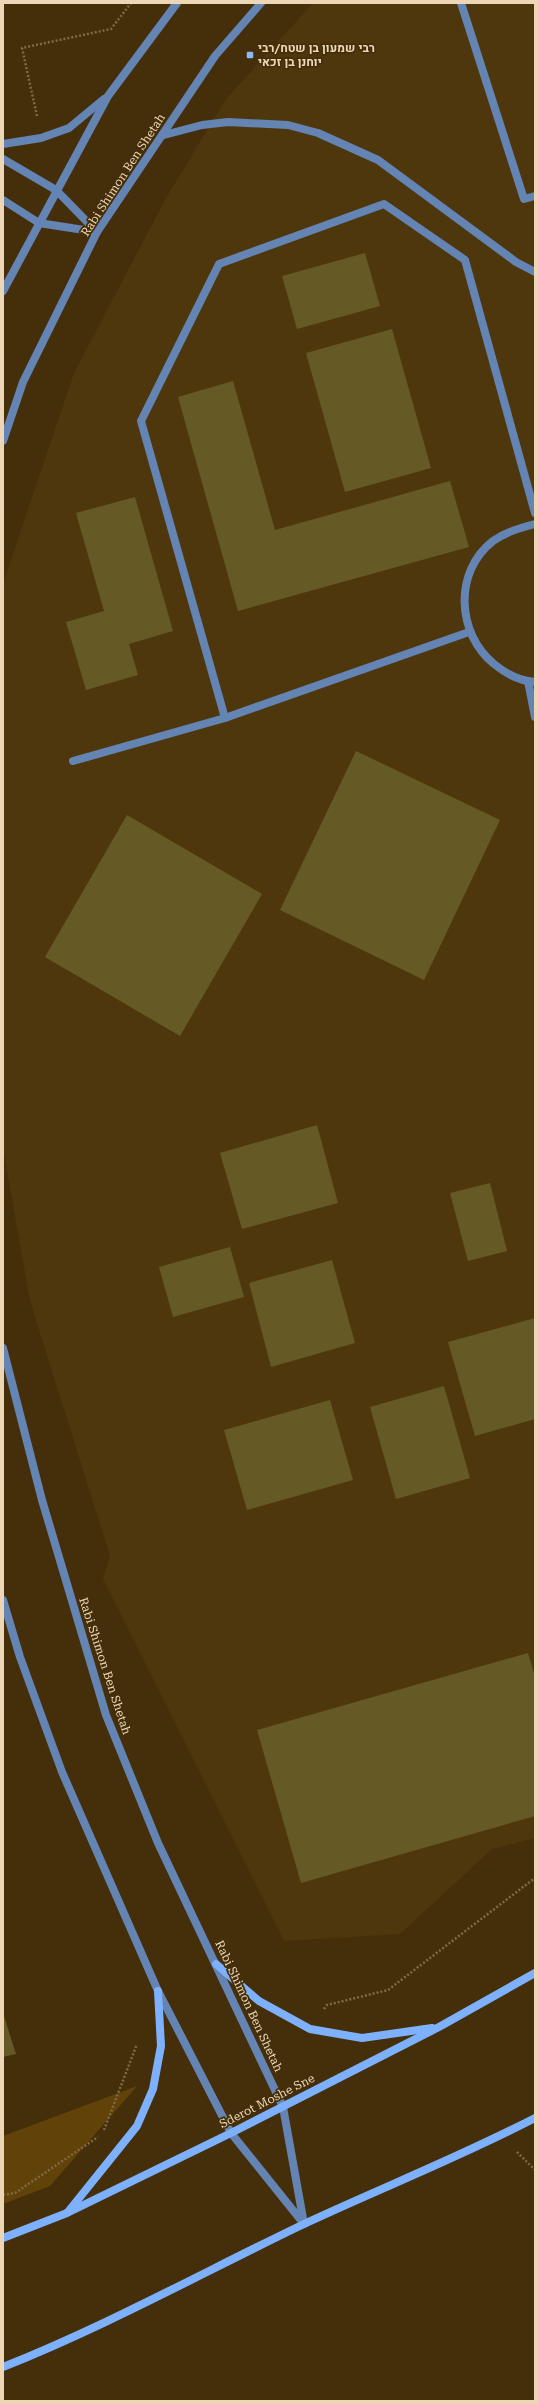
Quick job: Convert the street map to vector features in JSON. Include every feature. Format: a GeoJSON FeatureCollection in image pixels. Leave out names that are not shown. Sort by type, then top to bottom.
{"type":"FeatureCollection","features":[{"type":"Feature","properties":{"kind":"main road"},"geometry":{"type":"LineString","coordinates":[[216,1964],[259,2001],[310,2029],[362,2038],[439,2027]]}},
{"type":"Feature","properties":{"kind":"main road","name":"Sderot Moshe Sne"},"geometry":{"type":"LineString","coordinates":[[3,2238],[67,2213],[231,2133],[439,2027],[535,1973]]}},
{"type":"Feature","properties":{"kind":"main road"},"geometry":{"type":"LineString","coordinates":[[67,2213],[137,2126],[153,2089],[161,2046],[158,1991]]}},
{"type":"Feature","properties":{"kind":"main road"},"geometry":{"type":"LineString","coordinates":[[3,2367],[63,2343],[304,2224],[500,2136],[535,2118]]}},
{"type":"Feature","properties":{"kind":"street"},"geometry":{"type":"LineString","coordinates":[[3,291],[56,190],[108,96],[177,3]]}},
{"type":"Feature","properties":{"kind":"street","name":"Rabi Shimon Ben Shetah"},"geometry":{"type":"LineString","coordinates":[[3,441],[23,382],[97,232],[164,135],[215,56],[261,3]]}},
{"type":"Feature","properties":{"kind":"street"},"geometry":{"type":"LineString","coordinates":[[461,3],[524,199],[535,196]]}},
{"type":"Feature","properties":{"kind":"street"},"geometry":{"type":"LineString","coordinates":[[3,144],[42,138],[69,128],[108,96]]}},
{"type":"Feature","properties":{"kind":"street"},"geometry":{"type":"LineString","coordinates":[[164,135],[202,125],[228,122],[288,125],[318,133],[378,160],[516,262],[535,272]]}},
{"type":"Feature","properties":{"kind":"street"},"geometry":{"type":"LineString","coordinates":[[3,159],[56,190],[97,232]]}},
{"type":"Feature","properties":{"kind":"street"},"geometry":{"type":"LineString","coordinates":[[3,200],[39,223],[97,232]]}},
{"type":"Feature","properties":{"kind":"street"},"geometry":{"type":"LineString","coordinates":[[225,718],[141,421],[219,264],[384,204],[465,260],[535,513]]}},
{"type":"Feature","properties":{"kind":"street"},"geometry":{"type":"LineString","coordinates":[[535,524],[514,529],[492,542],[476,560],[466,583],[464,608],[469,632],[482,655],[503,672],[532,682],[535,717]]}},
{"type":"Feature","properties":{"kind":"street"},"geometry":{"type":"LineString","coordinates":[[74,761],[225,718],[469,632]]}},
{"type":"Feature","properties":{"kind":"street","name":"Rabi Shimon Ben Shetah"},"geometry":{"type":"LineString","coordinates":[[3,1348],[42,1500],[106,1715],[158,1843],[283,2107],[304,2224]]}},
{"type":"Feature","properties":{"kind":"street"},"geometry":{"type":"LineString","coordinates":[[3,1600],[20,1656],[62,1772],[158,1991],[231,2133],[304,2224]]}},
{"type":"Feature","properties":{"kind":"path"},"geometry":{"type":"LineString","coordinates":[[42,138],[22,48],[111,29],[131,3]]}},
{"type":"Feature","properties":{"kind":"path"},"geometry":{"type":"LineString","coordinates":[[310,2029],[327,2005],[388,1990],[535,1878]]}},
{"type":"Feature","properties":{"kind":"path"},"geometry":{"type":"LineString","coordinates":[[3,2195],[15,2193],[102,2134],[138,2041]]}},
{"type":"Feature","properties":{"kind":"shaded area"},"geometry":{"type":"Polygon","coordinates":[[[313,3],[535,3],[535,1838],[492,1849],[400,1934],[284,1941],[103,1579],[110,1556],[30,1301],[3,1148],[3,589],[5,578],[74,373],[166,198],[226,99],[313,3]]]}},
{"type":"Feature","properties":{"kind":"shaded area"},"geometry":{"type":"Polygon","coordinates":[[[137,2086],[50,2186],[3,2204],[3,2136],[137,2086]]]}},
{"type":"Feature","properties":{"kind":"building"},"geometry":{"type":"Polygon","coordinates":[[[365,253],[380,306],[297,329],[282,276],[365,253]]]}},
{"type":"Feature","properties":{"kind":"building"},"geometry":{"type":"Polygon","coordinates":[[[392,329],[431,468],[345,492],[306,353],[392,329]]]}},
{"type":"Feature","properties":{"kind":"building"},"geometry":{"type":"Polygon","coordinates":[[[233,381],[275,530],[450,481],[469,547],[238,611],[178,397],[233,381]]]}},
{"type":"Feature","properties":{"kind":"building"},"geometry":{"type":"Polygon","coordinates":[[[135,497],[173,631],[129,644],[138,675],[86,690],[66,622],[104,611],[76,513],[135,497]]]}},
{"type":"Feature","properties":{"kind":"building"},"geometry":{"type":"Polygon","coordinates":[[[356,751],[500,820],[424,980],[280,910],[356,751]]]}},
{"type":"Feature","properties":{"kind":"building"},"geometry":{"type":"Polygon","coordinates":[[[127,815],[262,894],[180,1036],[45,957],[127,815]]]}},
{"type":"Feature","properties":{"kind":"building"},"geometry":{"type":"Polygon","coordinates":[[[317,1125],[338,1203],[242,1229],[220,1153],[317,1125]]]}},
{"type":"Feature","properties":{"kind":"building"},"geometry":{"type":"Polygon","coordinates":[[[490,1183],[507,1251],[468,1261],[450,1193],[490,1183]]]}},
{"type":"Feature","properties":{"kind":"building"},"geometry":{"type":"Polygon","coordinates":[[[230,1247],[244,1297],[173,1317],[159,1267],[230,1247]]]}},
{"type":"Feature","properties":{"kind":"building"},"geometry":{"type":"Polygon","coordinates":[[[332,1260],[355,1343],[271,1367],[249,1283],[332,1260]]]}},
{"type":"Feature","properties":{"kind":"building"},"geometry":{"type":"Polygon","coordinates":[[[535,1318],[535,1419],[475,1436],[448,1342],[535,1318]]]}},
{"type":"Feature","properties":{"kind":"building"},"geometry":{"type":"Polygon","coordinates":[[[444,1386],[470,1478],[396,1499],[370,1407],[444,1386]]]}},
{"type":"Feature","properties":{"kind":"building"},"geometry":{"type":"Polygon","coordinates":[[[330,1400],[353,1480],[247,1510],[224,1430],[330,1400]]]}},
{"type":"Feature","properties":{"kind":"building"},"geometry":{"type":"Polygon","coordinates":[[[528,1653],[535,1677],[535,1816],[301,1883],[257,1730],[528,1653]]]}},
{"type":"Feature","properties":{"kind":"building"},"geometry":{"type":"Polygon","coordinates":[[[3,2013],[16,2054],[3,2057],[3,2013]]]}},
{"type":"Feature","properties":{"kind":"place","name":"רבי שמעון בן שטח/רבי יוחנן בן זכאי"},"geometry":{"type":"Point","coordinates":[250,55]}}]}
